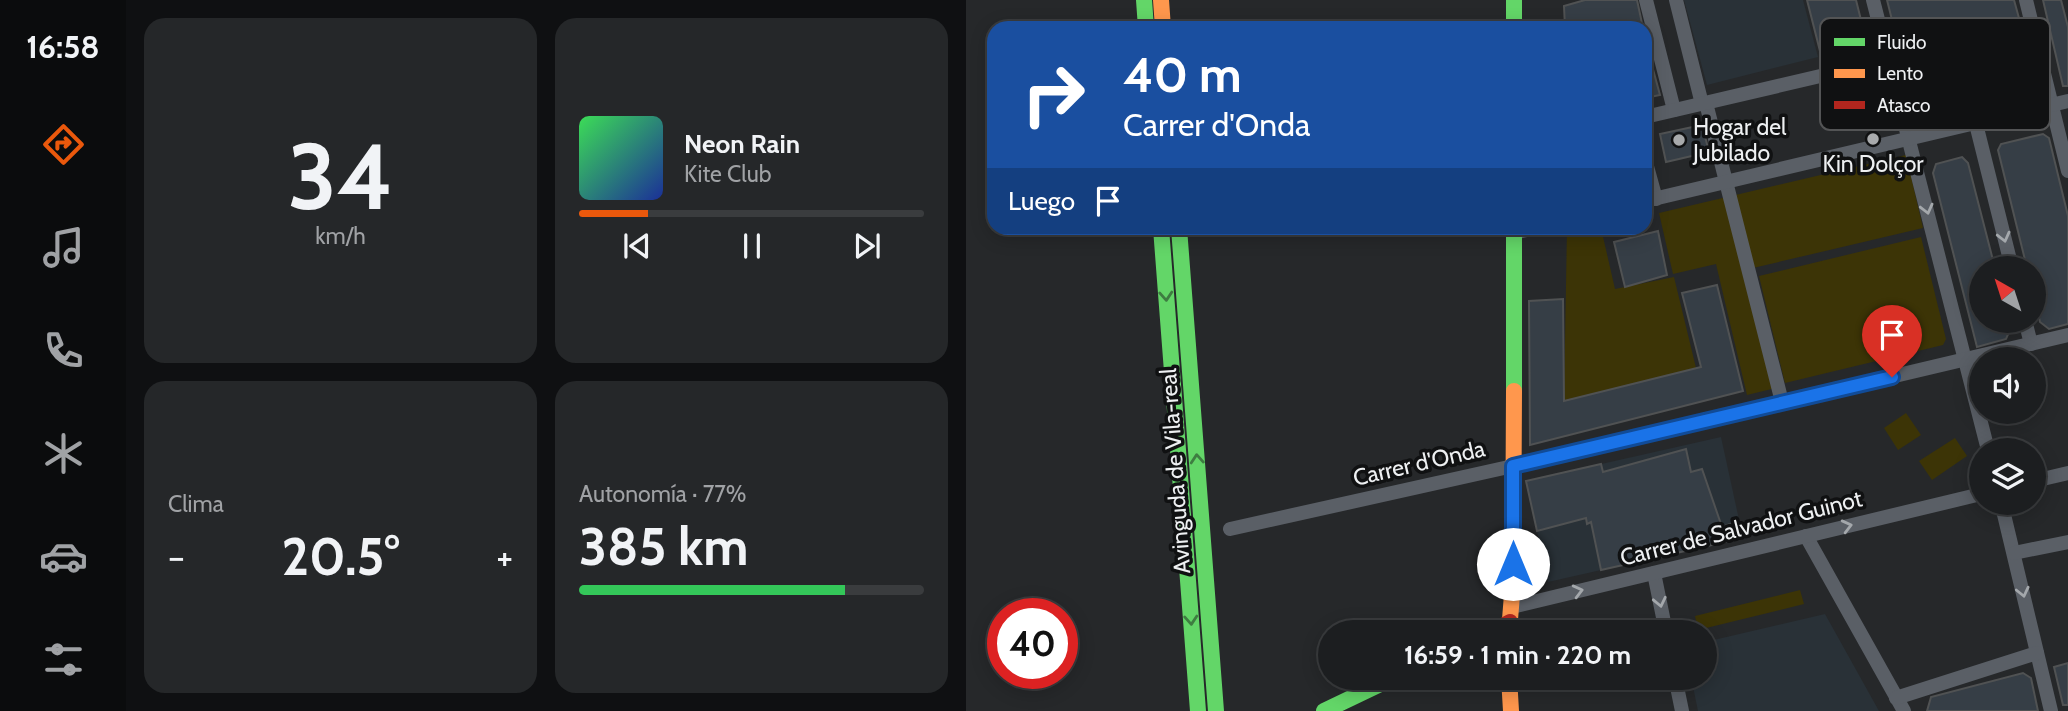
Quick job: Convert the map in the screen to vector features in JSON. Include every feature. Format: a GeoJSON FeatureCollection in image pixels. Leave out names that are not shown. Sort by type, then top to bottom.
{"type":"FeatureCollection","features":[{"type":"Feature","properties":{"kind":"main road"},"geometry":{"type":"LineString","coordinates":[[1144,0],[1146,21]]}},
{"type":"Feature","properties":{"kind":"main road"},"geometry":{"type":"LineString","coordinates":[[1161,0],[1162,21]]}},
{"type":"Feature","properties":{"kind":"main road"},"geometry":{"type":"LineString","coordinates":[[1515,21],[1519,2]]}},
{"type":"Feature","properties":{"kind":"main road","name":"Avinguda de Vila-real"},"geometry":{"type":"LineString","coordinates":[[1162,235],[1198,711]]}},
{"type":"Feature","properties":{"kind":"main road","name":"Avinguda de Vila-real"},"geometry":{"type":"LineString","coordinates":[[1180,235],[1216,711]]}},
{"type":"Feature","properties":{"kind":"main road"},"geometry":{"type":"LineString","coordinates":[[1511,620],[1514,235]]}},
{"type":"Feature","properties":{"kind":"main road"},"geometry":{"type":"LineString","coordinates":[[1324,711],[1368,690]]}},
{"type":"Feature","properties":{"kind":"main road"},"geometry":{"type":"LineString","coordinates":[[1510,690],[1511,711]]}},
{"type":"Feature","properties":{"kind":"street"},"geometry":{"type":"LineString","coordinates":[[1646,0],[1651,21]]}},
{"type":"Feature","properties":{"kind":"street"},"geometry":{"type":"LineString","coordinates":[[1676,0],[1782,402]]}},
{"type":"Feature","properties":{"kind":"street"},"geometry":{"type":"LineString","coordinates":[[1873,0],[1878,18]]}},
{"type":"Feature","properties":{"kind":"street"},"geometry":{"type":"LineString","coordinates":[[2026,0],[2030,18]]}},
{"type":"Feature","properties":{"kind":"street"},"geometry":{"type":"LineString","coordinates":[[1652,24],[1674,110]]}},
{"type":"Feature","properties":{"kind":"street"},"geometry":{"type":"LineString","coordinates":[[1652,115],[1820,76]]}},
{"type":"Feature","properties":{"kind":"street"},"geometry":{"type":"LineString","coordinates":[[2050,98],[2068,171]]}},
{"type":"Feature","properties":{"kind":"street"},"geometry":{"type":"LineString","coordinates":[[2052,106],[2068,101]]}},
{"type":"Feature","properties":{"kind":"street"},"geometry":{"type":"LineString","coordinates":[[1907,130],[1985,438]]}},
{"type":"Feature","properties":{"kind":"street"},"geometry":{"type":"LineString","coordinates":[[1652,200],[1949,130]]}},
{"type":"Feature","properties":{"kind":"street"},"geometry":{"type":"LineString","coordinates":[[1978,130],[2009,256]]}},
{"type":"Feature","properties":{"kind":"street"},"geometry":{"type":"LineString","coordinates":[[2028,333],[2031,344]]}},
{"type":"Feature","properties":{"kind":"street","name":"Carrer d'Onda"},"geometry":{"type":"LineString","coordinates":[[1230,529],[1513,466],[2068,335]]}},
{"type":"Feature","properties":{"kind":"street"},"geometry":{"type":"LineString","coordinates":[[2046,478],[2068,473]]}},
{"type":"Feature","properties":{"kind":"street","name":"Carrer de Salvador Guinot"},"geometry":{"type":"LineString","coordinates":[[1511,620],[1654,573],[1969,497]]}},
{"type":"Feature","properties":{"kind":"street"},"geometry":{"type":"LineString","coordinates":[[2004,515],[2051,711]]}},
{"type":"Feature","properties":{"kind":"street"},"geometry":{"type":"LineString","coordinates":[[1806,536],[1904,711]]}},
{"type":"Feature","properties":{"kind":"street"},"geometry":{"type":"LineString","coordinates":[[2014,553],[2068,542]]}},
{"type":"Feature","properties":{"kind":"street"},"geometry":{"type":"LineString","coordinates":[[1654,573],[1664,620]]}},
{"type":"Feature","properties":{"kind":"street"},"geometry":{"type":"LineString","coordinates":[[1896,698],[2037,653]]}},
{"type":"Feature","properties":{"kind":"street"},"geometry":{"type":"LineString","coordinates":[[1678,690],[1682,711]]}},
{"type":"Feature","properties":{"kind":"shaded area"},"geometry":{"type":"Polygon","coordinates":[[[1684,0],[1803,0],[1818,57],[1707,85],[1684,0]]]}},
{"type":"Feature","properties":{"kind":"shaded area"},"geometry":{"type":"Polygon","coordinates":[[[1906,155],[1923,228],[1753,268],[1780,387],[1747,395],[1716,264],[1673,274],[1659,213],[1906,155]]]}},
{"type":"Feature","properties":{"kind":"shaded area"},"geometry":{"type":"Polygon","coordinates":[[[1567,235],[1603,235],[1615,289],[1674,277],[1696,368],[1564,401],[1567,235]]]}},
{"type":"Feature","properties":{"kind":"shaded area"},"geometry":{"type":"Polygon","coordinates":[[[1921,237],[1946,339],[1943,345],[1785,383],[1759,276],[1921,237]]]}},
{"type":"Feature","properties":{"kind":"shaded area"},"geometry":{"type":"Polygon","coordinates":[[[1906,413],[1921,435],[1898,450],[1884,428],[1906,413]]]}},
{"type":"Feature","properties":{"kind":"shaded area"},"geometry":{"type":"Polygon","coordinates":[[[1721,437],[1743,538],[1548,582],[1526,481],[1721,437]]]}},
{"type":"Feature","properties":{"kind":"shaded area"},"geometry":{"type":"Polygon","coordinates":[[[1955,438],[1967,456],[1932,480],[1919,461],[1955,438]]]}},
{"type":"Feature","properties":{"kind":"shaded area"},"geometry":{"type":"Polygon","coordinates":[[[1800,590],[1804,604],[1717,625],[1717,620],[1696,620],[1695,616],[1800,590]]]}},
{"type":"Feature","properties":{"kind":"shaded area"},"geometry":{"type":"Polygon","coordinates":[[[1825,614],[1879,711],[1698,711],[1694,690],[1717,690],[1717,639],[1825,614]]]}},
{"type":"Feature","properties":{"kind":"building"},"geometry":{"type":"Polygon","coordinates":[[[1585,0],[1637,0],[1642,21],[1565,21],[1564,6],[1585,0]]]}},
{"type":"Feature","properties":{"kind":"building"},"geometry":{"type":"Polygon","coordinates":[[[1807,0],[1856,0],[1860,18],[1820,18],[1820,51],[1807,0]]]}},
{"type":"Feature","properties":{"kind":"building"},"geometry":{"type":"Polygon","coordinates":[[[1887,0],[2014,0],[2019,18],[1892,18],[1887,0]]]}},
{"type":"Feature","properties":{"kind":"building"},"geometry":{"type":"Polygon","coordinates":[[[2043,0],[2061,0],[2068,27],[2068,86],[2063,86],[2050,30],[2050,18],[2047,18],[2043,0]]]}},
{"type":"Feature","properties":{"kind":"building"},"geometry":{"type":"Polygon","coordinates":[[[1652,66],[1660,95],[1652,97],[1652,66]]]}},
{"type":"Feature","properties":{"kind":"building"},"geometry":{"type":"Polygon","coordinates":[[[1702,125],[1709,152],[1666,162],[1660,134],[1702,125]]]}},
{"type":"Feature","properties":{"kind":"building"},"geometry":{"type":"Polygon","coordinates":[[[2043,134],[2049,138],[2068,216],[2068,324],[2049,329],[2046,327],[2046,256],[2024,256],[1998,150],[2001,144],[2043,134]]]}},
{"type":"Feature","properties":{"kind":"building"},"geometry":{"type":"Polygon","coordinates":[[[1962,157],[1968,163],[1992,256],[1969,256],[1969,315],[1933,173],[1936,164],[1962,157]]]}},
{"type":"Feature","properties":{"kind":"building"},"geometry":{"type":"Polygon","coordinates":[[[1658,231],[1667,275],[1625,287],[1614,242],[1652,235],[1658,231]]]}},
{"type":"Feature","properties":{"kind":"building"},"geometry":{"type":"Polygon","coordinates":[[[1717,285],[1743,391],[1530,445],[1529,301],[1563,299],[1564,401],[1701,367],[1682,293],[1717,285]]]}},
{"type":"Feature","properties":{"kind":"building"},"geometry":{"type":"Polygon","coordinates":[[[1973,333],[2009,333],[2006,339],[1977,347],[1973,333]]]}},
{"type":"Feature","properties":{"kind":"building"},"geometry":{"type":"Polygon","coordinates":[[[1686,449],[1691,472],[1702,469],[1722,527],[1730,524],[1734,540],[1601,570],[1591,522],[1587,524],[1586,518],[1537,531],[1526,481],[1601,464],[1603,472],[1686,449]]]}},
{"type":"Feature","properties":{"kind":"building"},"geometry":{"type":"Polygon","coordinates":[[[2068,663],[2068,705],[2063,705],[2054,667],[2068,663]]]}},
{"type":"Feature","properties":{"kind":"building"},"geometry":{"type":"Polygon","coordinates":[[[2023,673],[2031,678],[2038,711],[1927,711],[1931,697],[2023,673]]]}},
{"type":"Feature","properties":{"kind":"traffic: fast"},"geometry":{"type":"LineString","coordinates":[[1144,0],[1146,21]]}},
{"type":"Feature","properties":{"kind":"traffic: fast"},"geometry":{"type":"LineString","coordinates":[[1514,0],[1514,21]]}},
{"type":"Feature","properties":{"kind":"traffic: fast"},"geometry":{"type":"LineString","coordinates":[[1162,235],[1198,711]]}},
{"type":"Feature","properties":{"kind":"traffic: fast"},"geometry":{"type":"LineString","coordinates":[[1180,235],[1216,711]]}},
{"type":"Feature","properties":{"kind":"traffic: fast"},"geometry":{"type":"LineString","coordinates":[[1514,235],[1514,391]]}},
{"type":"Feature","properties":{"kind":"traffic: fast"},"geometry":{"type":"LineString","coordinates":[[1324,711],[1368,690]]}},
{"type":"Feature","properties":{"kind":"traffic: slow"},"geometry":{"type":"LineString","coordinates":[[1161,0],[1162,21]]}},
{"type":"Feature","properties":{"kind":"traffic: slow"},"geometry":{"type":"LineString","coordinates":[[1510,620],[1513,582],[1514,391]]}},
{"type":"Feature","properties":{"kind":"traffic: slow"},"geometry":{"type":"LineString","coordinates":[[1510,690],[1511,711]]}},
{"type":"Feature","properties":{"kind":"place","name":"Kin Dolçor"},"geometry":{"type":"Point","coordinates":[1873,139]}},
{"type":"Feature","properties":{"kind":"place","name":"Hogar del Jubilado"},"geometry":{"type":"Point","coordinates":[1679,140]}},
{"type":"Feature","properties":{"kind":"route"},"geometry":{"type":"LineString","coordinates":[[1513,564],[1513,466],[1892,377]]}}]}
